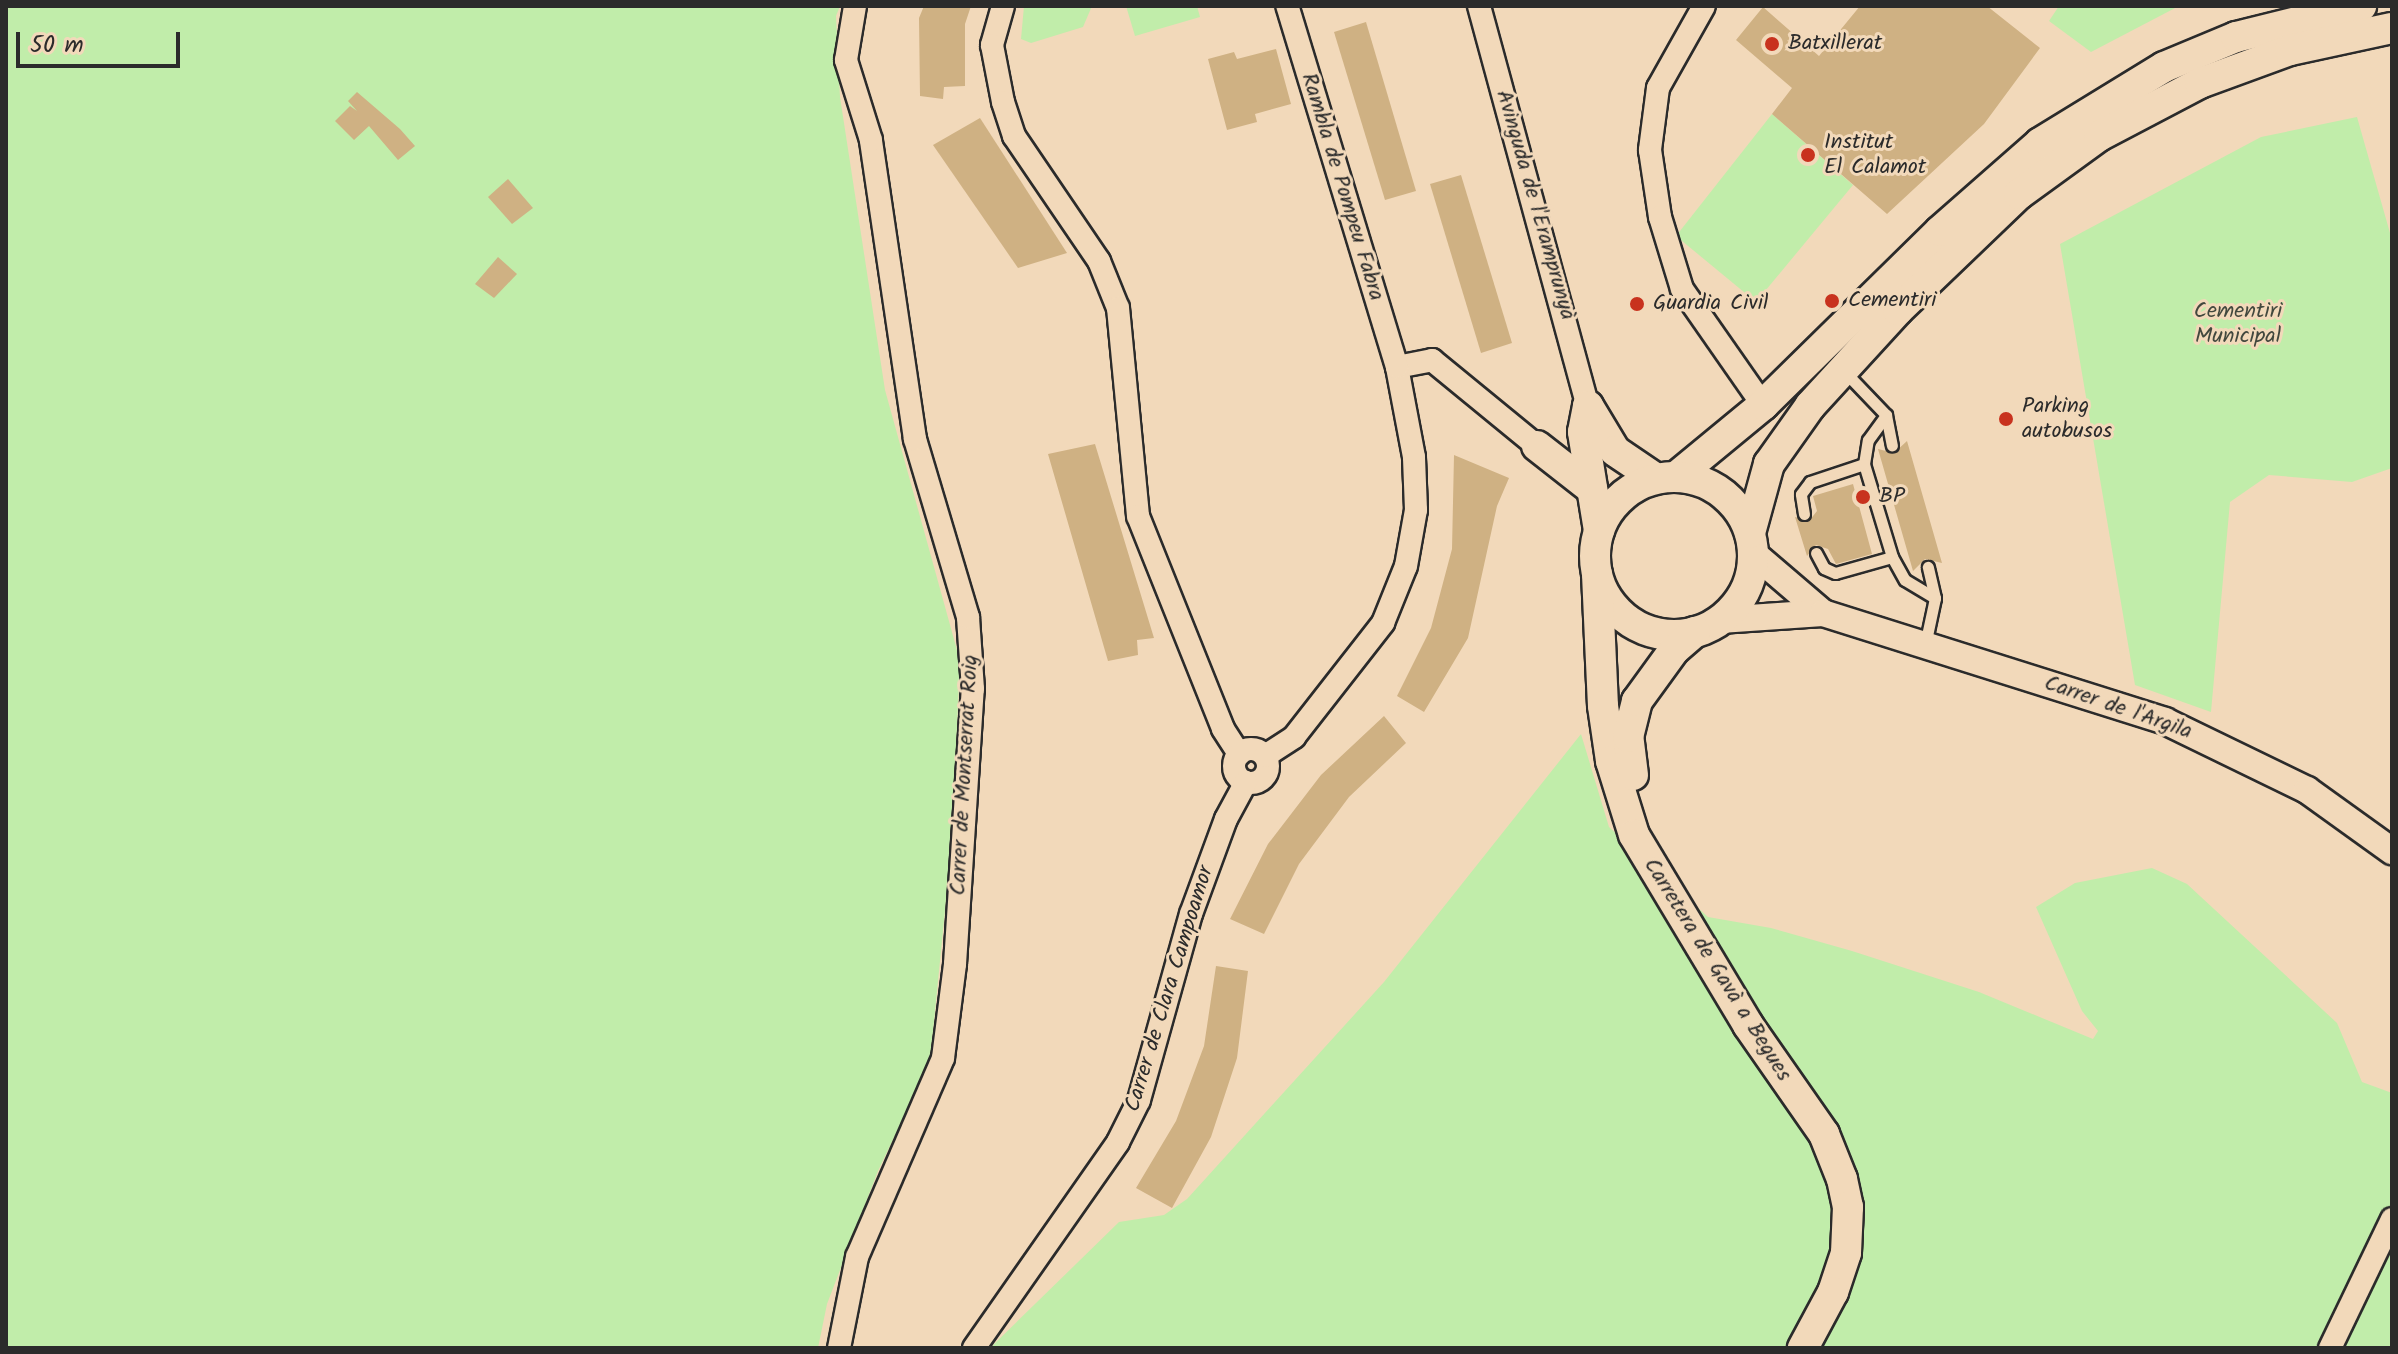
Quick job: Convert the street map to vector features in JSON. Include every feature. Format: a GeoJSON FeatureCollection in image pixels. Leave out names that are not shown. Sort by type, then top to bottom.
{"type":"FeatureCollection","features":[{"type":"Feature","properties":{"kind":"main road"},"geometry":{"type":"LineString","coordinates":[[1599,531],[1620,497],[1666,477],[1763,405],[2001,174],[2081,115],[2164,67],[2236,37],[2361,6]]}},
{"type":"Feature","properties":{"kind":"main road"},"geometry":{"type":"LineString","coordinates":[[1586,419],[1599,531],[1597,574],[1609,601],[1629,622],[1666,635],[1708,626],[1745,590],[1769,464],[1843,370],[2019,194],[2099,136],[2174,95],[2245,65],[2392,28]]}},
{"type":"Feature","properties":{"kind":"main road"},"geometry":{"type":"LineString","coordinates":[[1537,446],[1562,446],[1586,419]]}},
{"type":"Feature","properties":{"kind":"main road"},"geometry":{"type":"LineString","coordinates":[[1586,419],[1615,451],[1666,477],[1723,493],[1752,543]]}},
{"type":"Feature","properties":{"kind":"main road"},"geometry":{"type":"LineString","coordinates":[[1537,446],[1592,489]]}},
{"type":"Feature","properties":{"kind":"main road","name":"Carretera de Gavà a Begues"},"geometry":{"type":"LineString","coordinates":[[1597,574],[1603,706],[1611,761],[1634,835],[1748,1025],[1824,1134],[1842,1179],[1848,1207],[1846,1253],[1833,1292],[1803,1348]]}},
{"type":"Feature","properties":{"kind":"main road","name":"Carretera de Gavà a Begues"},"geometry":{"type":"LineString","coordinates":[[1708,626],[1674,650],[1637,701],[1629,724],[1629,757],[1638,798],[1673,874],[1839,1132],[1858,1179],[1864,1215],[1860,1262],[1847,1299],[1820,1348]]}},
{"type":"Feature","properties":{"kind":"street","name":"Carrer de Montserrat Roig"},"geometry":{"type":"LineString","coordinates":[[839,1348],[857,1257],[943,1058],[955,964],[973,689],[966,606],[913,427],[871,140],[846,60],[855,6]]}},
{"type":"Feature","properties":{"kind":"street"},"geometry":{"type":"LineString","coordinates":[[1003,6],[992,45],[1003,102],[1014,136],[1099,261],[1118,308],[1138,516],[1223,729],[1239,754]]}},
{"type":"Feature","properties":{"kind":"street","name":"Rambla de Pompeu Fabra"},"geometry":{"type":"LineString","coordinates":[[1287,6],[1397,367]]}},
{"type":"Feature","properties":{"kind":"street","name":"Avinguda de l'Eramprunyà"},"geometry":{"type":"LineString","coordinates":[[1479,6],[1586,419]]}},
{"type":"Feature","properties":{"kind":"street"},"geometry":{"type":"LineString","coordinates":[[1697,11],[1658,88],[1650,150],[1660,217],[1682,289],[1763,405]]}},
{"type":"Feature","properties":{"kind":"street"},"geometry":{"type":"LineString","coordinates":[[1265,756],[1294,737],[1360,657],[1383,623],[1406,566],[1416,510],[1414,457],[1397,367],[1432,360],[1537,446]]}},
{"type":"Feature","properties":{"kind":"street","name":"Carrer de l'Argila"},"geometry":{"type":"LineString","coordinates":[[1752,543],[1823,613]]}},
{"type":"Feature","properties":{"kind":"street","name":"Carrer de l'Argila"},"geometry":{"type":"LineString","coordinates":[[1708,626],[1823,613],[2165,721],[2307,790],[2392,851]]}},
{"type":"Feature","properties":{"kind":"street"},"geometry":{"type":"LineString","coordinates":[[1252,748],[1265,756],[1265,776],[1246,782],[1234,768],[1239,754],[1252,748]]}},
{"type":"Feature","properties":{"kind":"street","name":"Carrer de Clara Campoamor"},"geometry":{"type":"LineString","coordinates":[[974,1348],[1118,1142],[1135,1109],[1191,914],[1226,819],[1246,782]]}},
{"type":"Feature","properties":{"kind":"street"},"geometry":{"type":"LineString","coordinates":[[2330,1348],[2392,1219]]}},
{"type":"Feature","properties":{"kind":"lane"},"geometry":{"type":"LineString","coordinates":[[1843,370],[1886,415],[1892,445]]}},
{"type":"Feature","properties":{"kind":"lane"},"geometry":{"type":"LineString","coordinates":[[1886,415],[1868,440],[1864,464],[1892,557],[1905,580],[1935,598]]}},
{"type":"Feature","properties":{"kind":"lane"},"geometry":{"type":"LineString","coordinates":[[1804,514],[1801,494],[1810,482],[1864,464]]}},
{"type":"Feature","properties":{"kind":"lane"},"geometry":{"type":"LineString","coordinates":[[1816,553],[1824,568],[1835,573],[1892,557]]}},
{"type":"Feature","properties":{"kind":"lane"},"geometry":{"type":"LineString","coordinates":[[1925,646],[1935,598],[1928,567]]}},
{"type":"Feature","properties":{"kind":"green space"},"geometry":{"type":"Polygon","coordinates":[[[6,6],[840,6],[836,16],[840,97],[885,390],[960,661],[952,840],[930,1062],[878,1171],[827,1304],[818,1348],[6,1348],[6,6]]]}},
{"type":"Feature","properties":{"kind":"green space"},"geometry":{"type":"Polygon","coordinates":[[[1024,6],[1092,6],[1083,27],[1031,43],[1021,39],[1024,6]]]}},
{"type":"Feature","properties":{"kind":"green space"},"geometry":{"type":"Polygon","coordinates":[[[1126,6],[1197,6],[1200,17],[1135,36],[1126,6]]]}},
{"type":"Feature","properties":{"kind":"green space"},"geometry":{"type":"Polygon","coordinates":[[[2059,6],[2179,6],[2091,52],[2049,21],[2059,6]]]}},
{"type":"Feature","properties":{"kind":"green space"},"geometry":{"type":"Polygon","coordinates":[[[1772,114],[1853,185],[1756,302],[1676,236],[1772,114]]]}},
{"type":"Feature","properties":{"kind":"green space","name":"Cementiri Municipal"},"geometry":{"type":"Polygon","coordinates":[[[2357,117],[2392,240],[2392,468],[2352,482],[2269,475],[2230,502],[2211,712],[2135,685],[2060,244],[2261,137],[2357,117]]]}},
{"type":"Feature","properties":{"kind":"green space"},"geometry":{"type":"Polygon","coordinates":[[[1581,734],[1609,827],[1708,917],[1771,928],[1852,951],[1979,992],[2093,1039],[2098,1031],[2082,1011],[2036,907],[2075,883],[2152,868],[2187,884],[2337,1023],[2362,1082],[2392,1093],[2392,1348],[990,1348],[1119,1222],[1164,1215],[1187,1199],[1384,982],[1581,734]]]}},
{"type":"Feature","properties":{"kind":"building"},"geometry":{"type":"Polygon","coordinates":[[[924,6],[971,6],[965,24],[965,86],[944,87],[943,99],[920,96],[919,18],[924,6]]]}},
{"type":"Feature","properties":{"kind":"building"},"geometry":{"type":"Polygon","coordinates":[[[1860,6],[1987,6],[2040,48],[1984,124],[1887,214],[1772,114],[1792,88],[1736,40],[1763,7],[1819,56],[1860,6]]]}},
{"type":"Feature","properties":{"kind":"building"},"geometry":{"type":"Polygon","coordinates":[[[1366,22],[1416,191],[1385,200],[1334,32],[1366,22]]]}},
{"type":"Feature","properties":{"kind":"building"},"geometry":{"type":"Polygon","coordinates":[[[1276,49],[1291,104],[1255,114],[1257,122],[1227,130],[1208,59],[1234,52],[1237,59],[1276,49]]]}},
{"type":"Feature","properties":{"kind":"building"},"geometry":{"type":"Polygon","coordinates":[[[357,92],[415,146],[398,160],[369,126],[354,140],[335,121],[350,106],[357,111],[348,101],[357,92]]]}},
{"type":"Feature","properties":{"kind":"building"},"geometry":{"type":"Polygon","coordinates":[[[980,118],[1067,253],[1018,268],[933,145],[980,118]]]}},
{"type":"Feature","properties":{"kind":"building"},"geometry":{"type":"Polygon","coordinates":[[[1461,175],[1512,343],[1481,353],[1430,184],[1461,175]]]}},
{"type":"Feature","properties":{"kind":"building"},"geometry":{"type":"Polygon","coordinates":[[[508,179],[533,208],[512,224],[488,197],[508,179]]]}},
{"type":"Feature","properties":{"kind":"building"},"geometry":{"type":"Polygon","coordinates":[[[498,257],[517,274],[494,298],[475,284],[498,257]]]}},
{"type":"Feature","properties":{"kind":"building"},"geometry":{"type":"Polygon","coordinates":[[[1907,441],[1942,563],[1925,559],[1913,571],[1878,449],[1894,453],[1907,441]]]}},
{"type":"Feature","properties":{"kind":"building"},"geometry":{"type":"Polygon","coordinates":[[[1095,444],[1154,638],[1137,640],[1138,655],[1108,661],[1048,454],[1095,444]]]}},
{"type":"Feature","properties":{"kind":"building"},"geometry":{"type":"Polygon","coordinates":[[[1454,455],[1509,478],[1497,506],[1468,638],[1424,712],[1397,696],[1431,628],[1452,549],[1454,455]]]}},
{"type":"Feature","properties":{"kind":"building"},"geometry":{"type":"Polygon","coordinates":[[[1853,484],[1872,554],[1836,564],[1828,549],[1816,545],[1807,556],[1795,517],[1809,521],[1817,511],[1813,496],[1853,484]]]}},
{"type":"Feature","properties":{"kind":"building"},"geometry":{"type":"Polygon","coordinates":[[[1384,716],[1406,743],[1349,797],[1299,864],[1264,934],[1230,919],[1268,844],[1321,775],[1384,716]]]}},
{"type":"Feature","properties":{"kind":"building"},"geometry":{"type":"Polygon","coordinates":[[[1216,966],[1248,971],[1237,1058],[1211,1137],[1172,1208],[1136,1188],[1176,1121],[1204,1046],[1216,966]]]}},
{"type":"Feature","properties":{"kind":"place","name":"Batxillerat"},"geometry":{"type":"Point","coordinates":[1772,44]}},
{"type":"Feature","properties":{"kind":"place","name":"Institut El Calamot"},"geometry":{"type":"Point","coordinates":[1808,155]}},
{"type":"Feature","properties":{"kind":"place","name":"Cementiri"},"geometry":{"type":"Point","coordinates":[1832,301]}},
{"type":"Feature","properties":{"kind":"place","name":"Guardia Civil"},"geometry":{"type":"Point","coordinates":[1637,304]}},
{"type":"Feature","properties":{"kind":"place","name":"Parking autobusos"},"geometry":{"type":"Point","coordinates":[2006,419]}},
{"type":"Feature","properties":{"kind":"place","name":"BP"},"geometry":{"type":"Point","coordinates":[1863,497]}}]}
